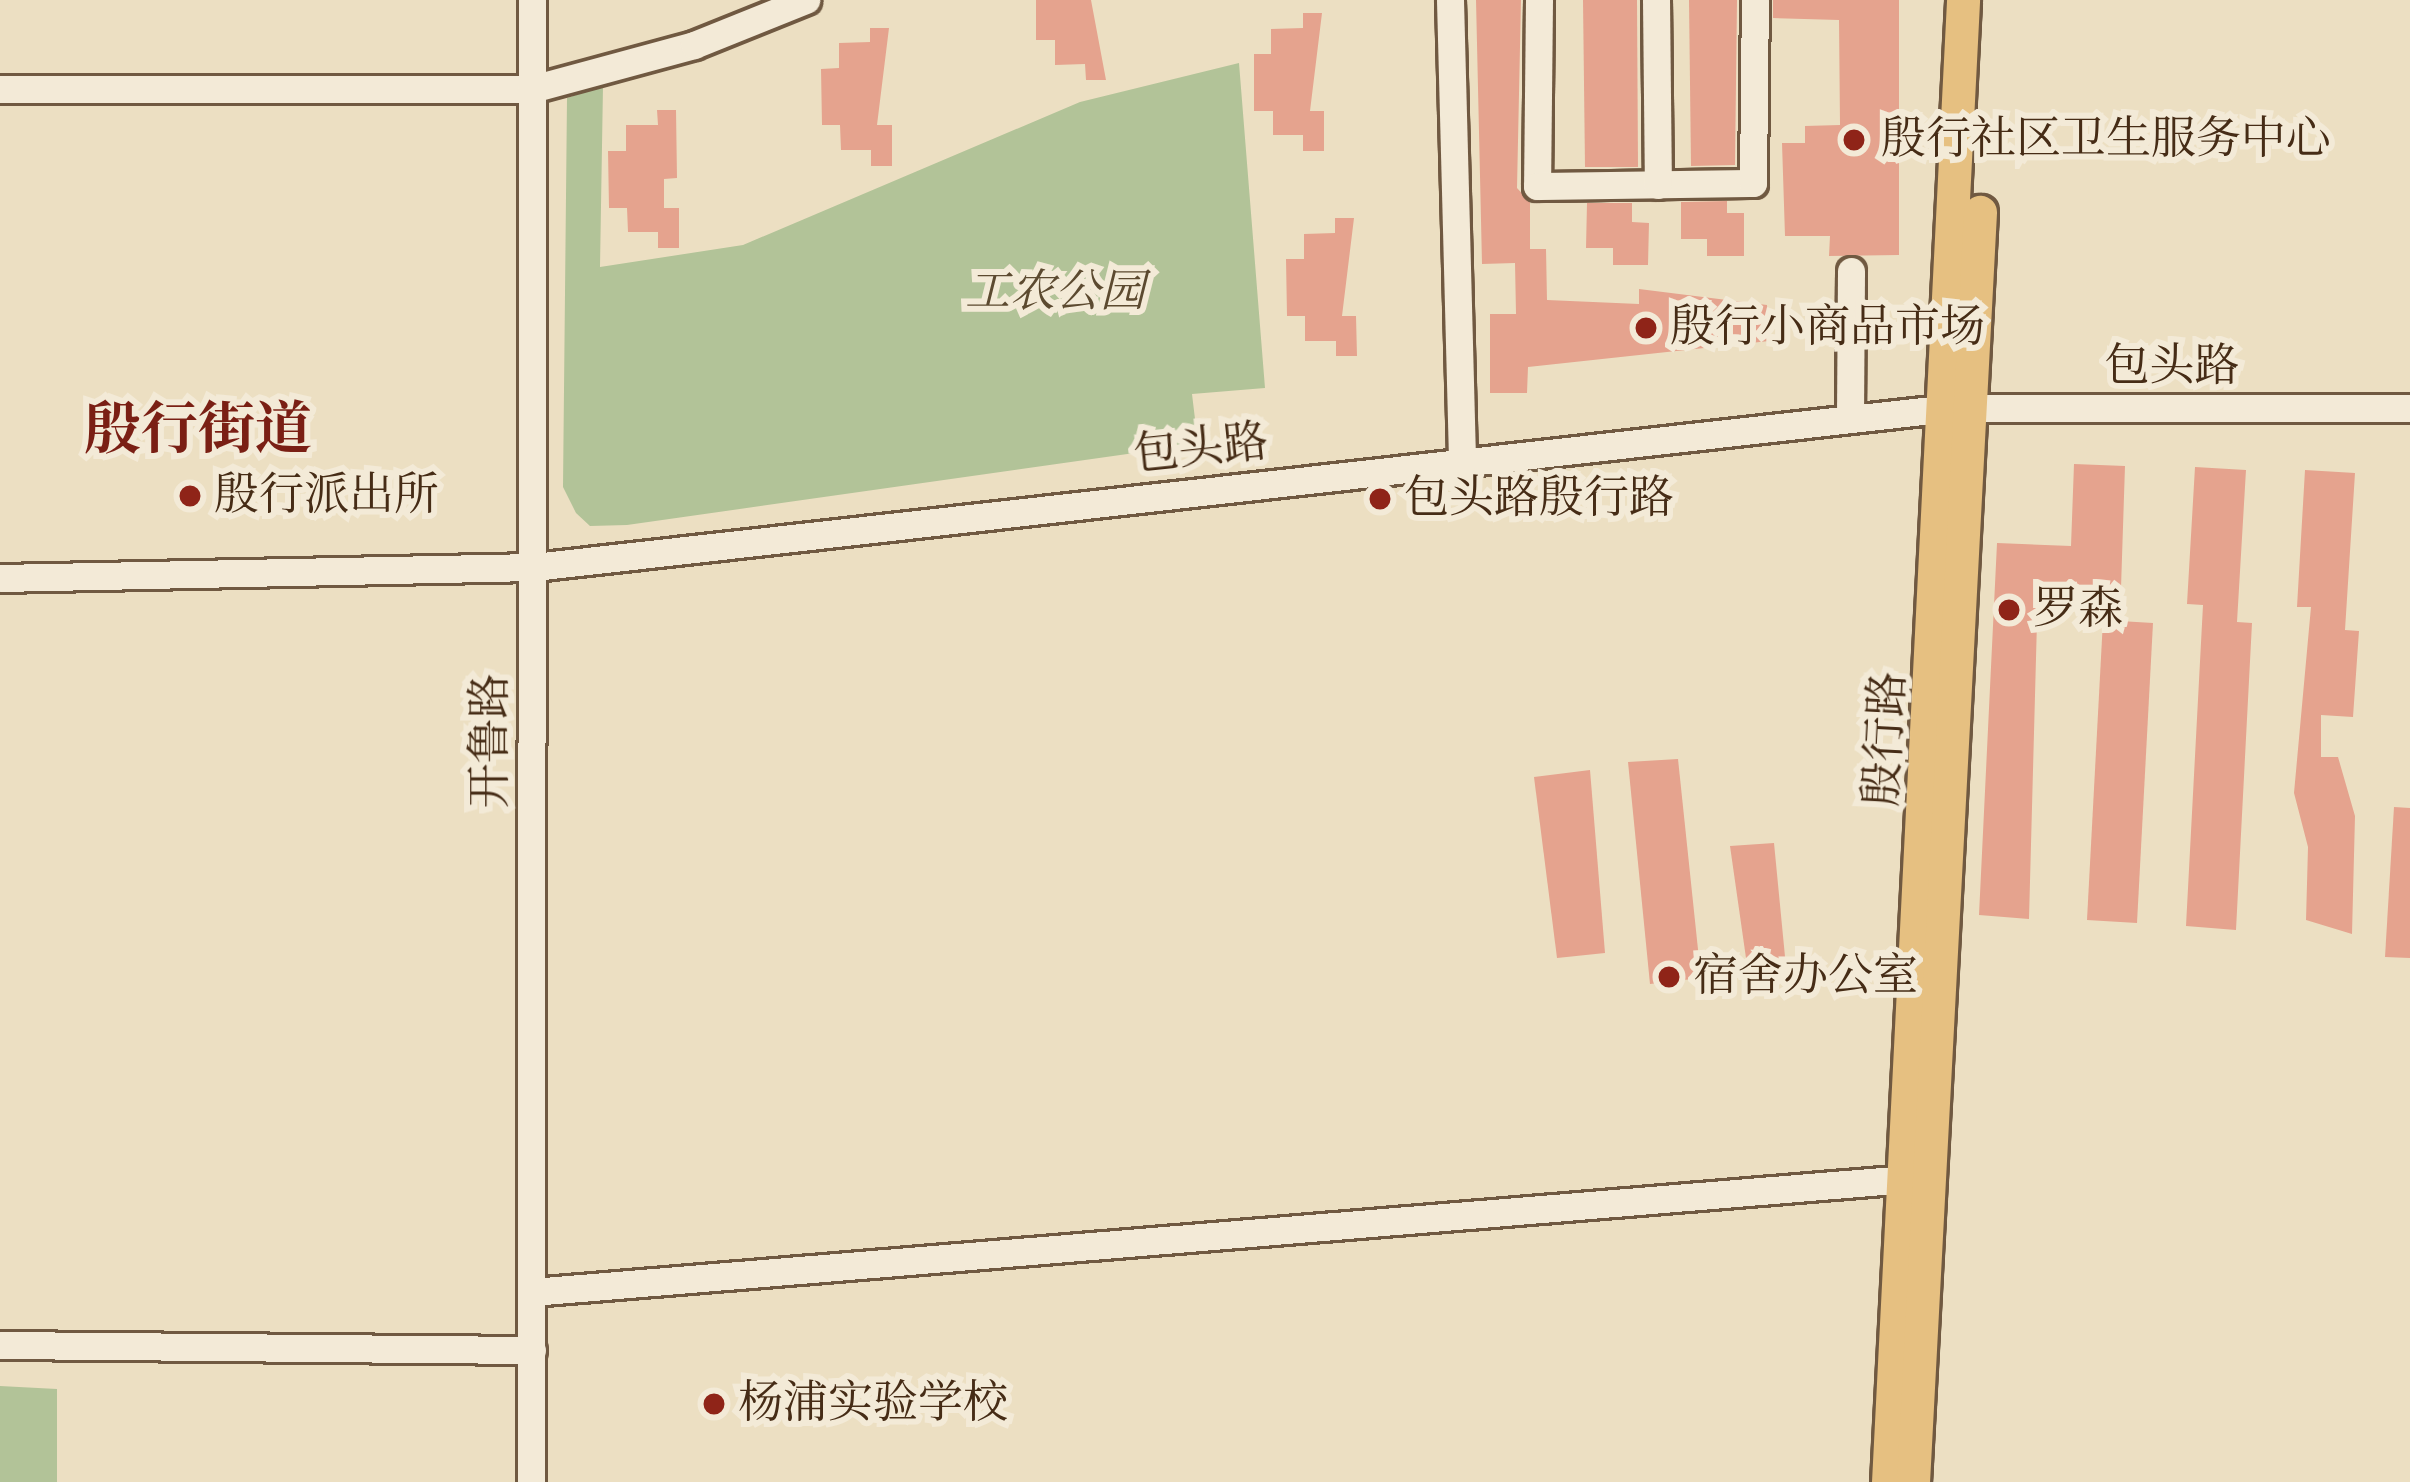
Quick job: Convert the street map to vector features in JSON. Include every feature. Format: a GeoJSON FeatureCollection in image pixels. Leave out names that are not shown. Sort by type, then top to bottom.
{"type":"FeatureCollection","features":[{"type":"Feature","properties":{"kind":"main road","name":"殷行路"},"geometry":{"type":"LineString","coordinates":[[1962,409],[1963,0]]}},
{"type":"Feature","properties":{"kind":"main road","name":"殷行路"},"geometry":{"type":"LineString","coordinates":[[1888,1482],[1916,1178],[1985,0]]}},
{"type":"Feature","properties":{"kind":"main road","name":"殷行路"},"geometry":{"type":"LineString","coordinates":[[1913,1482],[1916,1178]]}},
{"type":"Feature","properties":{"kind":"street","name":"开鲁路"},"geometry":{"type":"LineString","coordinates":[[530,1482],[532,0]]}},
{"type":"Feature","properties":{"kind":"street"},"geometry":{"type":"LineString","coordinates":[[0,89],[532,88],[694,45],[806,0]]}},
{"type":"Feature","properties":{"kind":"street"},"geometry":{"type":"LineString","coordinates":[[1450,0],[1462,464]]}},
{"type":"Feature","properties":{"kind":"street"},"geometry":{"type":"LineString","coordinates":[[1539,0],[1537,186],[1753,183],[1755,0]]}},
{"type":"Feature","properties":{"kind":"street"},"geometry":{"type":"LineString","coordinates":[[1656,0],[1658,185]]}},
{"type":"Feature","properties":{"kind":"street"},"geometry":{"type":"LineString","coordinates":[[1850,416],[1851,271]]}},
{"type":"Feature","properties":{"kind":"street","name":"包头路"},"geometry":{"type":"LineString","coordinates":[[0,578],[534,567],[1850,416],[1962,409],[2410,408]]}},
{"type":"Feature","properties":{"kind":"street"},"geometry":{"type":"LineString","coordinates":[[532,1292],[1916,1178]]}},
{"type":"Feature","properties":{"kind":"street"},"geometry":{"type":"LineString","coordinates":[[0,1345],[532,1350]]}},
{"type":"Feature","properties":{"kind":"green space","name":"工农公园"},"geometry":{"type":"Polygon","coordinates":[[[1239,63],[1265,388],[1192,394],[1198,444],[627,525],[590,526],[576,513],[563,487],[567,98],[603,86],[600,267],[743,245],[1080,102],[1239,63]]]}},
{"type":"Feature","properties":{"kind":"green space"},"geometry":{"type":"Polygon","coordinates":[[[0,1386],[57,1389],[57,1482],[0,1482],[0,1386]]]}},
{"type":"Feature","properties":{"kind":"building"},"geometry":{"type":"Polygon","coordinates":[[[1036,0],[1091,0],[1106,80],[1086,80],[1085,64],[1055,65],[1055,40],[1036,40],[1036,0]]]}},
{"type":"Feature","properties":{"kind":"building"},"geometry":{"type":"Polygon","coordinates":[[[1476,0],[1521,0],[1517,188],[1530,202],[1530,249],[1546,249],[1547,300],[1639,304],[1639,289],[1767,305],[1769,341],[1528,367],[1527,393],[1490,393],[1490,314],[1516,314],[1515,263],[1482,264],[1476,0]]]}},
{"type":"Feature","properties":{"kind":"building"},"geometry":{"type":"Polygon","coordinates":[[[1583,0],[1637,0],[1638,167],[1585,167],[1583,0]]]}},
{"type":"Feature","properties":{"kind":"building"},"geometry":{"type":"Polygon","coordinates":[[[1689,0],[1737,0],[1735,165],[1691,166],[1689,0]]]}},
{"type":"Feature","properties":{"kind":"building"},"geometry":{"type":"Polygon","coordinates":[[[1773,0],[1899,0],[1899,255],[1829,256],[1830,236],[1785,236],[1782,143],[1805,143],[1805,126],[1840,125],[1839,20],[1773,18],[1773,0]]]}},
{"type":"Feature","properties":{"kind":"building"},"geometry":{"type":"Polygon","coordinates":[[[1303,13],[1322,13],[1310,111],[1324,111],[1324,151],[1303,151],[1303,135],[1273,135],[1273,111],[1254,111],[1254,54],[1271,54],[1271,29],[1303,28],[1303,13]]]}},
{"type":"Feature","properties":{"kind":"building"},"geometry":{"type":"Polygon","coordinates":[[[870,28],[889,28],[877,125],[892,125],[892,166],[871,166],[871,150],[841,150],[840,125],[822,125],[821,69],[839,68],[839,43],[870,42],[870,28]]]}},
{"type":"Feature","properties":{"kind":"building"},"geometry":{"type":"Polygon","coordinates":[[[657,110],[676,110],[677,178],[664,179],[664,208],[679,208],[679,248],[658,248],[658,232],[628,232],[627,208],[609,208],[608,151],[626,151],[626,125],[658,125],[657,110]]]}},
{"type":"Feature","properties":{"kind":"building"},"geometry":{"type":"Polygon","coordinates":[[[1727,201],[1727,213],[1744,213],[1744,256],[1707,256],[1707,239],[1681,239],[1681,202],[1727,201]]]}},
{"type":"Feature","properties":{"kind":"building"},"geometry":{"type":"Polygon","coordinates":[[[1587,203],[1632,203],[1632,222],[1649,223],[1648,265],[1613,265],[1613,248],[1586,248],[1587,203]]]}},
{"type":"Feature","properties":{"kind":"building"},"geometry":{"type":"Polygon","coordinates":[[[1335,218],[1354,218],[1342,316],[1356,316],[1357,356],[1336,356],[1336,341],[1305,341],[1305,316],[1287,316],[1286,259],[1304,259],[1304,234],[1335,233],[1335,218]]]}},
{"type":"Feature","properties":{"kind":"building"},"geometry":{"type":"Polygon","coordinates":[[[2074,464],[2125,466],[2121,588],[2038,584],[2029,919],[1979,915],[1997,543],[2071,546],[2074,464]]]}},
{"type":"Feature","properties":{"kind":"building"},"geometry":{"type":"Polygon","coordinates":[[[2195,467],[2246,470],[2237,622],[2252,623],[2236,930],[2186,926],[2203,605],[2187,604],[2195,467]]]}},
{"type":"Feature","properties":{"kind":"building"},"geometry":{"type":"Polygon","coordinates":[[[2305,470],[2355,473],[2345,630],[2359,631],[2353,717],[2321,715],[2321,757],[2338,757],[2355,816],[2352,934],[2306,920],[2308,847],[2294,793],[2311,607],[2297,607],[2305,470]]]}},
{"type":"Feature","properties":{"kind":"building"},"geometry":{"type":"Polygon","coordinates":[[[2103,620],[2153,623],[2137,923],[2087,920],[2103,620]]]}},
{"type":"Feature","properties":{"kind":"building"},"geometry":{"type":"Polygon","coordinates":[[[1678,759],[1701,978],[1650,984],[1628,762],[1678,759]]]}},
{"type":"Feature","properties":{"kind":"building"},"geometry":{"type":"Polygon","coordinates":[[[1590,770],[1605,953],[1557,958],[1534,777],[1590,770]]]}},
{"type":"Feature","properties":{"kind":"building"},"geometry":{"type":"Polygon","coordinates":[[[2394,807],[2410,808],[2410,958],[2385,957],[2394,807]]]}},
{"type":"Feature","properties":{"kind":"building"},"geometry":{"type":"Polygon","coordinates":[[[1774,843],[1786,967],[1748,972],[1730,846],[1774,843]]]}},
{"type":"Feature","properties":{"kind":"place","name":"殷行社区卫生服务中心"},"geometry":{"type":"Point","coordinates":[1854,140]}},
{"type":"Feature","properties":{"kind":"place","name":"殷行小商品市场"},"geometry":{"type":"Point","coordinates":[1646,328]}},
{"type":"Feature","properties":{"kind":"place","name":"殷行派出所"},"geometry":{"type":"Point","coordinates":[190,496]}},
{"type":"Feature","properties":{"kind":"place","name":"包头路殷行路"},"geometry":{"type":"Point","coordinates":[1380,499]}},
{"type":"Feature","properties":{"kind":"place","name":"罗森"},"geometry":{"type":"Point","coordinates":[2009,610]}},
{"type":"Feature","properties":{"kind":"place","name":"宿舍办公室"},"geometry":{"type":"Point","coordinates":[1669,977]}},
{"type":"Feature","properties":{"kind":"place","name":"杨浦实验学校"},"geometry":{"type":"Point","coordinates":[714,1404]}},
{"type":"Feature","properties":{"kind":"district","name":"殷行街道"},"geometry":{"type":"Point","coordinates":[198,432]}}]}
